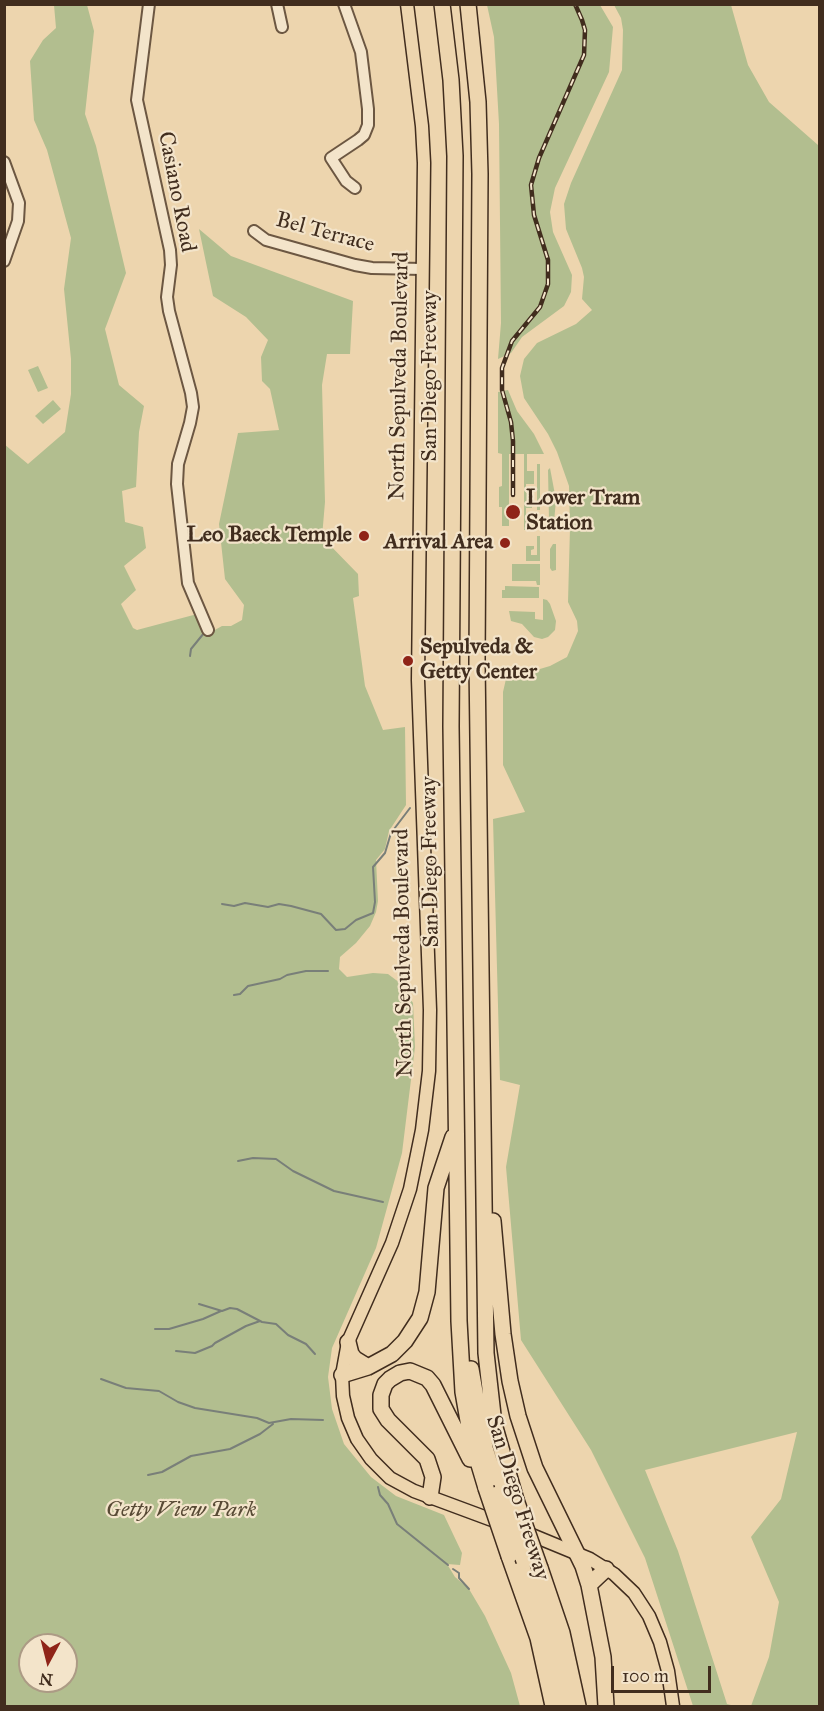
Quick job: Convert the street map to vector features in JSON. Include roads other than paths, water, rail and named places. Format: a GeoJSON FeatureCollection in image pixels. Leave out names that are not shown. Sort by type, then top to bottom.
{"type":"FeatureCollection","features":[{"type":"Feature","properties":{"kind":"highway","name":"San Diego Freeway"},"geometry":{"type":"LineString","coordinates":[[442,4],[451,80],[455,156],[452,828],[459,1321],[463,1392],[471,1438],[502,1494],[526,1562],[562,1633],[578,1707]]}},
{"type":"Feature","properties":{"kind":"highway","name":"San Diego Freeway"},"geometry":{"type":"LineString","coordinates":[[467,6],[477,93],[480,174],[478,801],[484,1257],[488,1380],[498,1441],[502,1494],[526,1562],[538,1638],[553,1707]]}},
{"type":"Feature","properties":{"kind":"highway"},"geometry":{"type":"LineString","coordinates":[[483,1117],[503,1334],[510,1382],[518,1416],[536,1468],[577,1552],[589,1585],[603,1657],[606,1707]]}},
{"type":"Feature","properties":{"kind":"highway"},"geometry":{"type":"LineString","coordinates":[[342,1375],[385,1359],[399,1348],[411,1333],[423,1310],[427,1292],[436,1188],[457,1123]]}},
{"type":"Feature","properties":{"kind":"highway"},"geometry":{"type":"LineString","coordinates":[[348,1341],[351,1354],[368,1367]]}},
{"type":"Feature","properties":{"kind":"highway"},"geometry":{"type":"LineString","coordinates":[[430,1497],[433,1477],[427,1459],[388,1420],[381,1408],[381,1395],[385,1384],[394,1375],[405,1372],[423,1375],[434,1385],[502,1494]]}},
{"type":"Feature","properties":{"kind":"highway"},"geometry":{"type":"LineString","coordinates":[[526,1562],[553,1653],[563,1707]]}},
{"type":"Feature","properties":{"kind":"highway"},"geometry":{"type":"LineString","coordinates":[[526,1562],[558,1643],[570,1707]]}},
{"type":"Feature","properties":{"kind":"highway"},"geometry":{"type":"LineString","coordinates":[[589,1585],[606,1569]]}},
{"type":"Feature","properties":{"kind":"main road","name":"North Sepulveda Boulevard"},"geometry":{"type":"LineString","coordinates":[[407,4],[423,145],[418,680],[429,999],[429,1071],[422,1130],[407,1198],[392,1243],[348,1341],[342,1375],[343,1396],[348,1418],[363,1449],[390,1478],[430,1497],[577,1552],[606,1569],[633,1593],[655,1628],[668,1671],[673,1707]]}},
{"type":"Feature","properties":{"kind":"street","name":"Casiano Road"},"geometry":{"type":"LineString","coordinates":[[149,4],[137,100],[170,250],[171,265],[167,297],[169,311],[193,407],[178,464],[177,484],[188,583],[208,630]]}},
{"type":"Feature","properties":{"kind":"street"},"geometry":{"type":"LineString","coordinates":[[277,4],[282,27]]}},
{"type":"Feature","properties":{"kind":"street"},"geometry":{"type":"LineString","coordinates":[[344,4],[361,52],[368,125],[364,135],[331,158],[346,182],[355,188]]}},
{"type":"Feature","properties":{"kind":"street"},"geometry":{"type":"LineString","coordinates":[[4,162],[19,203],[18,221],[4,261]]}},
{"type":"Feature","properties":{"kind":"street","name":"Bel Terrace"},"geometry":{"type":"LineString","coordinates":[[254,231],[266,240],[355,265],[372,268],[423,269]]}},
{"type":"Feature","properties":{"kind":"waterway"},"geometry":{"type":"LineString","coordinates":[[190,656],[191,649],[204,633]]}},
{"type":"Feature","properties":{"kind":"waterway"},"geometry":{"type":"LineString","coordinates":[[222,904],[291,906],[321,914],[336,930],[345,929],[356,920],[373,913],[375,902],[373,867],[385,853],[391,833],[410,808]]}},
{"type":"Feature","properties":{"kind":"waterway"},"geometry":{"type":"LineString","coordinates":[[234,995],[240,994],[248,986],[280,979],[287,975],[306,971],[328,971]]}},
{"type":"Feature","properties":{"kind":"waterway"},"geometry":{"type":"LineString","coordinates":[[238,1161],[253,1158],[276,1159],[293,1171],[334,1191],[383,1202]]}},
{"type":"Feature","properties":{"kind":"waterway"},"geometry":{"type":"LineString","coordinates":[[199,1304],[222,1311],[230,1308],[237,1309],[262,1322],[276,1324],[288,1335],[306,1344],[315,1354]]}},
{"type":"Feature","properties":{"kind":"waterway"},"geometry":{"type":"LineString","coordinates":[[155,1329],[169,1329],[221,1311]]}},
{"type":"Feature","properties":{"kind":"waterway"},"geometry":{"type":"LineString","coordinates":[[176,1351],[195,1353],[260,1321]]}},
{"type":"Feature","properties":{"kind":"waterway"},"geometry":{"type":"LineString","coordinates":[[101,1379],[126,1388],[159,1391],[178,1402],[195,1408],[257,1418],[269,1423],[291,1419],[323,1420]]}},
{"type":"Feature","properties":{"kind":"waterway"},"geometry":{"type":"LineString","coordinates":[[148,1475],[162,1472],[191,1456],[230,1449],[260,1434],[273,1424]]}},
{"type":"Feature","properties":{"kind":"waterway"},"geometry":{"type":"LineString","coordinates":[[378,1487],[380,1495],[388,1504],[397,1524],[448,1565]]}},
{"type":"Feature","properties":{"kind":"waterway"},"geometry":{"type":"LineString","coordinates":[[453,1569],[459,1573],[459,1578],[469,1589]]}},
{"type":"Feature","properties":{"kind":"railway"},"geometry":{"type":"LineString","coordinates":[[513,495],[513,441],[511,422],[502,390],[502,368],[512,341],[540,307],[548,284],[548,260],[534,215],[531,185],[539,158],[584,55],[585,30],[575,4]]}},
{"type":"Feature","properties":{"kind":"place","name":"Lower Tram Station"},"geometry":{"type":"Point","coordinates":[513,512]}},
{"type":"Feature","properties":{"kind":"place","name":"Leo Baeck Temple"},"geometry":{"type":"Point","coordinates":[364,536]}},
{"type":"Feature","properties":{"kind":"place","name":"Arrival Area"},"geometry":{"type":"Point","coordinates":[505,543]}},
{"type":"Feature","properties":{"kind":"place","name":"Sepulveda & Getty Center"},"geometry":{"type":"Point","coordinates":[408,661]}},
{"type":"Feature","properties":{"kind":"park label","name":"Getty View Park"},"geometry":{"type":"Point","coordinates":[181,1511]}}]}
